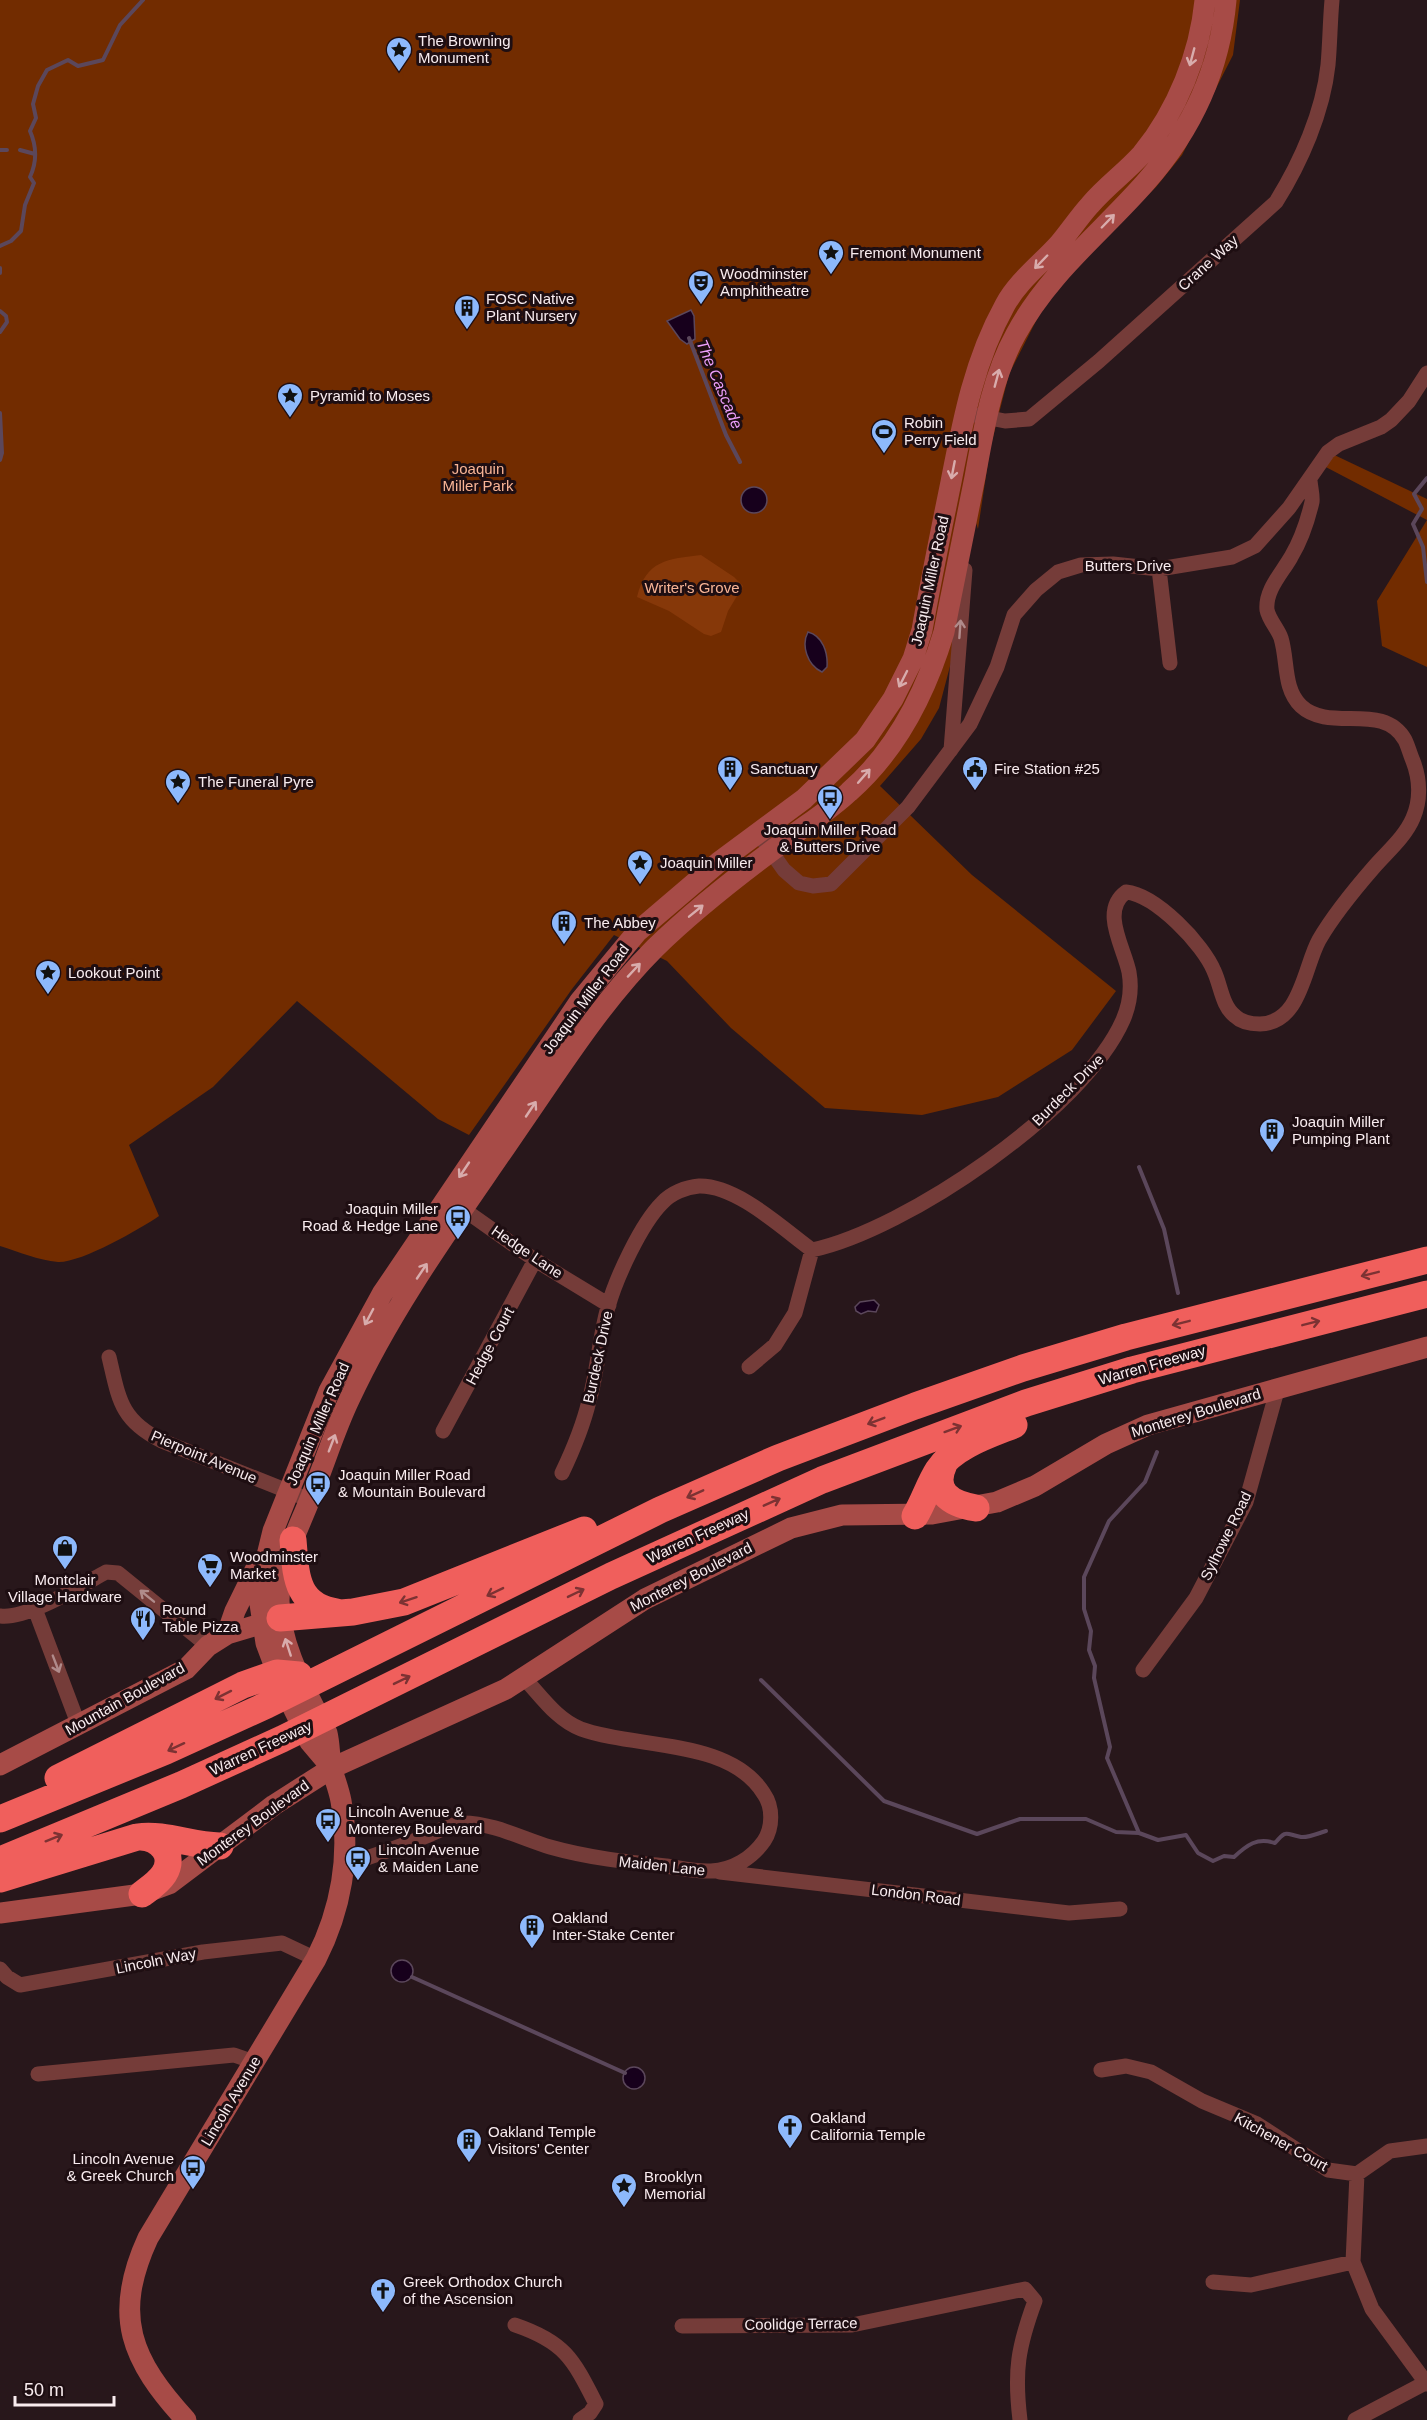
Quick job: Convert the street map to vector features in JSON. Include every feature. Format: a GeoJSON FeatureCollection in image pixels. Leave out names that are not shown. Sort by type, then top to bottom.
{"type":"FeatureCollection","features":[{"type":"Feature","properties":{"kind":"highway"},"geometry":{"type":"LineString","coordinates":[[0,1819],[166,1751],[267,1705],[660,1510],[778,1458],[1023,1368],[1126,1337],[1427,1260]]}},
{"type":"Feature","properties":{"kind":"highway","name":"Warren Freeway"},"geometry":{"type":"LineString","coordinates":[[0,1860],[181,1785],[272,1744],[611,1576],[822,1480],[1026,1403],[1132,1370],[1427,1294]]}},
{"type":"Feature","properties":{"kind":"highway"},"geometry":{"type":"LineString","coordinates":[[915,1516],[938,1470],[946,1460],[969,1445],[1009,1427],[1254,1337]]}},
{"type":"Feature","properties":{"kind":"highway"},"geometry":{"type":"LineString","coordinates":[[946,1460],[941,1471],[942,1490],[955,1503],[976,1508]]}},
{"type":"Feature","properties":{"kind":"highway"},"geometry":{"type":"LineString","coordinates":[[271,1621],[386,1607],[627,1513],[660,1510]]}},
{"type":"Feature","properties":{"kind":"highway"},"geometry":{"type":"LineString","coordinates":[[283,1535],[299,1585],[309,1601],[326,1610],[353,1612]]}},
{"type":"Feature","properties":{"kind":"highway"},"geometry":{"type":"LineString","coordinates":[[0,1805],[114,1751],[243,1685],[286,1677]]}},
{"type":"Feature","properties":{"kind":"highway"},"geometry":{"type":"LineString","coordinates":[[0,1879],[137,1837],[160,1835],[200,1845],[220,1846]]}},
{"type":"Feature","properties":{"kind":"highway"},"geometry":{"type":"LineString","coordinates":[[137,1837],[156,1840],[162,1845],[168,1859],[163,1876],[142,1894]]}},
{"type":"Feature","properties":{"kind":"main road","name":"Joaquin Miller Road"},"geometry":{"type":"LineString","coordinates":[[271,1621],[281,1580],[288,1493],[338,1375],[382,1294],[446,1197],[580,1001],[632,939],[719,862],[825,781],[865,740],[893,699],[914,659],[922,630],[964,413],[980,357],[1006,303],[1091,203],[1142,153],[1169,113],[1188,72],[1205,0]]}},
{"type":"Feature","properties":{"kind":"main road","name":"Joaquin Miller Road"},"geometry":{"type":"LineString","coordinates":[[283,1535],[310,1500],[355,1388],[399,1305],[616,990],[682,923],[771,851],[850,792],[881,757],[902,728],[919,700],[934,666],[944,632],[987,418],[1000,366],[1035,300],[1145,184],[1179,138],[1211,74],[1224,26],[1226,0]]}},
{"type":"Feature","properties":{"kind":"main road","name":"Monterey Boulevard"},"geometry":{"type":"LineString","coordinates":[[0,1913],[142,1894],[169,1884],[289,1794],[332,1768],[488,1699],[645,1599],[791,1528],[842,1515],[915,1516],[976,1508],[1035,1486],[1106,1443],[1170,1418],[1427,1347]]}},
{"type":"Feature","properties":{"kind":"main road"},"geometry":{"type":"LineString","coordinates":[[227,1634],[235,1611],[283,1535]]}},
{"type":"Feature","properties":{"kind":"main road","name":"Mountain Boulevard"},"geometry":{"type":"LineString","coordinates":[[0,1765],[79,1726],[186,1668],[208,1646],[227,1634],[271,1621]]}},
{"type":"Feature","properties":{"kind":"main road","name":"Lincoln Avenue"},"geometry":{"type":"LineString","coordinates":[[186,2420],[151,2380],[141,2361],[130,2319],[129,2299],[133,2277],[148,2238],[326,1940],[344,1865],[341,1803],[332,1768],[286,1677],[271,1621]]}},
{"type":"Feature","properties":{"kind":"street","name":"Crane Way"},"geometry":{"type":"LineString","coordinates":[[964,413],[1005,421],[1029,419],[1099,361],[1276,202],[1291,179],[1318,111],[1328,67],[1332,0]]}},
{"type":"Feature","properties":{"kind":"street","name":"Butters Drive"},"geometry":{"type":"LineString","coordinates":[[758,833],[784,870],[799,883],[813,886],[831,884],[908,807],[970,724],[986,692],[1014,615],[1036,590],[1058,572],[1081,565],[1113,564],[1159,568],[1232,556],[1255,546],[1289,508],[1328,452],[1391,420],[1408,401],[1427,373]]}},
{"type":"Feature","properties":{"kind":"street","name":"Burdeck Drive"},"geometry":{"type":"LineString","coordinates":[[562,1473],[577,1441],[589,1403],[609,1305],[631,1251],[662,1202],[676,1192],[699,1186],[725,1192],[758,1208],[812,1250],[837,1245],[910,1211],[1026,1132],[1085,1077],[1107,1050],[1123,1020],[1131,998],[1129,972],[1114,922],[1118,898],[1126,892],[1136,893],[1151,900],[1204,951],[1215,971],[1227,1007],[1235,1017],[1262,1024],[1288,1011],[1298,994],[1318,941],[1341,906],[1401,838],[1413,818],[1419,796],[1418,772],[1404,739],[1397,729],[1375,719],[1326,718],[1313,714],[1301,706],[1293,696],[1288,683],[1281,636],[1267,611],[1269,593],[1292,555],[1312,500],[1310,479]]}},
{"type":"Feature","properties":{"kind":"street"},"geometry":{"type":"LineString","coordinates":[[951,750],[970,502]]}},
{"type":"Feature","properties":{"kind":"street"},"geometry":{"type":"LineString","coordinates":[[1159,568],[1170,663]]}},
{"type":"Feature","properties":{"kind":"street","name":"Hedge Lane"},"geometry":{"type":"LineString","coordinates":[[446,1197],[535,1260],[609,1305]]}},
{"type":"Feature","properties":{"kind":"street"},"geometry":{"type":"LineString","coordinates":[[748,1367],[775,1346],[795,1313],[812,1250]]}},
{"type":"Feature","properties":{"kind":"street","name":"Hedge Court"},"geometry":{"type":"LineString","coordinates":[[443,1431],[535,1260]]}},
{"type":"Feature","properties":{"kind":"street","name":"Pierpoint Avenue"},"geometry":{"type":"LineString","coordinates":[[109,1357],[119,1398],[126,1414],[142,1431],[288,1493],[310,1500]]}},
{"type":"Feature","properties":{"kind":"street","name":"Sylhowe Road"},"geometry":{"type":"LineString","coordinates":[[1143,1670],[1196,1598],[1246,1502],[1278,1387]]}},
{"type":"Feature","properties":{"kind":"street"},"geometry":{"type":"LineString","coordinates":[[0,1616],[5,1617],[35,1609],[106,1572],[114,1572],[124,1577],[208,1646]]}},
{"type":"Feature","properties":{"kind":"street"},"geometry":{"type":"LineString","coordinates":[[35,1609],[79,1726]]}},
{"type":"Feature","properties":{"kind":"street","name":"Maiden Lane"},"geometry":{"type":"LineString","coordinates":[[344,1865],[367,1859],[461,1823],[482,1826],[593,1858],[711,1871],[736,1865],[750,1857],[768,1834],[771,1821],[769,1806],[764,1794],[748,1774],[705,1754],[602,1735],[579,1728],[558,1715],[524,1678]]}},
{"type":"Feature","properties":{"kind":"street","name":"London Road"},"geometry":{"type":"LineString","coordinates":[[711,1871],[1069,1913],[1120,1909]]}},
{"type":"Feature","properties":{"kind":"street","name":"Lincoln Way"},"geometry":{"type":"LineString","coordinates":[[0,1969],[7,1977],[20,1985],[202,1952],[282,1943],[316,1959]]}},
{"type":"Feature","properties":{"kind":"street"},"geometry":{"type":"LineString","coordinates":[[38,2074],[234,2055],[254,2062]]}},
{"type":"Feature","properties":{"kind":"street","name":"Kitchener Court"},"geometry":{"type":"LineString","coordinates":[[1101,2070],[1126,2066],[1150,2072],[1202,2101],[1257,2124],[1328,2170],[1357,2174]]}},
{"type":"Feature","properties":{"kind":"street"},"geometry":{"type":"LineString","coordinates":[[1355,2420],[1427,2383],[1372,2309],[1353,2262],[1357,2174],[1390,2151],[1427,2146]]}},
{"type":"Feature","properties":{"kind":"street"},"geometry":{"type":"LineString","coordinates":[[1213,2282],[1251,2285],[1353,2262]]}},
{"type":"Feature","properties":{"kind":"street","name":"Coolidge Terrace"},"geometry":{"type":"LineString","coordinates":[[682,2326],[852,2325],[1025,2289],[1035,2301],[1023,2333],[1016,2369],[1020,2420]]}},
{"type":"Feature","properties":{"kind":"street"},"geometry":{"type":"LineString","coordinates":[[515,2325],[541,2334],[559,2346],[576,2366],[596,2404],[590,2414],[580,2420]]}},
{"type":"Feature","properties":{"kind":"green space","name":"Joaquin Miller Park"},"geometry":{"type":"Polygon","coordinates":[[[0,0],[1240,0],[1233,55],[1182,155],[1156,187],[1070,270],[1038,317],[1009,374],[990,449],[978,529],[970,504],[958,636],[939,708],[921,739],[880,786],[972,875],[1116,991],[1072,1050],[998,1097],[922,1115],[825,1108],[731,1028],[667,961],[614,935],[572,989],[469,1135],[438,1119],[297,1001],[213,1087],[129,1145],[159,1216],[110,1244],[68,1261],[43,1260],[0,1246],[0,0]]]}},
{"type":"Feature","properties":{"kind":"green space"},"geometry":{"type":"Polygon","coordinates":[[[1328,452],[1427,499],[1427,520],[1320,464],[1328,452]]]}},
{"type":"Feature","properties":{"kind":"green space"},"geometry":{"type":"Polygon","coordinates":[[[1427,520],[1427,667],[1382,646],[1377,601],[1427,520]]]}},
{"type":"Feature","properties":{"kind":"green space","name":"Writer's Grove"},"geometry":{"type":"Polygon","coordinates":[[[701,555],[734,577],[743,586],[728,611],[721,632],[711,636],[704,634],[669,611],[637,597],[646,575],[660,564],[678,558],[701,555]]]}},
{"type":"Feature","properties":{"kind":"shaded area"},"geometry":{"type":"Polygon","coordinates":[[[691,310],[694,316],[695,339],[687,344],[680,339],[667,321],[691,310]]]}},
{"type":"Feature","properties":{"kind":"shaded area"},"geometry":{"type":"Polygon","coordinates":[[[754,487],[763,491],[767,500],[763,509],[754,513],[745,509],[741,500],[745,491],[754,487]]]}},
{"type":"Feature","properties":{"kind":"shaded area"},"geometry":{"type":"Polygon","coordinates":[[[808,632],[821,641],[827,656],[827,667],[822,672],[812,665],[805,649],[808,632]]]}},
{"type":"Feature","properties":{"kind":"shaded area"},"geometry":{"type":"Polygon","coordinates":[[[874,1300],[879,1305],[876,1312],[868,1311],[861,1314],[856,1311],[855,1307],[860,1302],[874,1300]]]}},
{"type":"Feature","properties":{"kind":"shaded area"},"geometry":{"type":"Polygon","coordinates":[[[402,1960],[410,1963],[413,1971],[410,1979],[402,1982],[394,1979],[391,1971],[394,1963],[402,1960]]]}},
{"type":"Feature","properties":{"kind":"shaded area"},"geometry":{"type":"Polygon","coordinates":[[[634,2067],[642,2070],[645,2078],[642,2086],[634,2089],[626,2086],[623,2078],[626,2070],[634,2067]]]}},
{"type":"Feature","properties":{"kind":"waterway"},"geometry":{"type":"LineString","coordinates":[[0,246],[11,241],[21,231],[25,205],[34,183],[30,177],[35,154],[30,131],[36,118],[33,104],[38,86],[47,70],[68,60],[78,66],[103,60],[120,25],[143,0]]}},
{"type":"Feature","properties":{"kind":"waterway"},"geometry":{"type":"LineString","coordinates":[[0,150],[7,150]]}},
{"type":"Feature","properties":{"kind":"waterway"},"geometry":{"type":"LineString","coordinates":[[20,150],[35,154]]}},
{"type":"Feature","properties":{"kind":"waterway"},"geometry":{"type":"LineString","coordinates":[[0,268],[0,273]]}},
{"type":"Feature","properties":{"kind":"waterway"},"geometry":{"type":"LineString","coordinates":[[0,311],[6,316],[7,322],[0,332]]}},
{"type":"Feature","properties":{"kind":"waterway","name":"The Cascade"},"geometry":{"type":"LineString","coordinates":[[689,338],[726,435],[740,462]]}},
{"type":"Feature","properties":{"kind":"waterway"},"geometry":{"type":"LineString","coordinates":[[0,413],[2,453],[0,460]]}},
{"type":"Feature","properties":{"kind":"waterway"},"geometry":{"type":"LineString","coordinates":[[1427,478],[1414,494],[1422,509],[1413,524],[1423,547],[1427,582]]}},
{"type":"Feature","properties":{"kind":"waterway"},"geometry":{"type":"LineString","coordinates":[[1139,1167],[1164,1229],[1178,1293]]}},
{"type":"Feature","properties":{"kind":"waterway"},"geometry":{"type":"LineString","coordinates":[[1139,1833],[1107,1758],[1110,1747],[1094,1678],[1095,1666],[1089,1650],[1091,1631],[1084,1609],[1084,1577],[1109,1521],[1145,1482],[1157,1452]]}},
{"type":"Feature","properties":{"kind":"waterway"},"geometry":{"type":"LineString","coordinates":[[761,1680],[884,1801],[977,1834],[1020,1819],[1086,1819],[1116,1832],[1139,1833],[1158,1840],[1186,1835],[1198,1853],[1213,1861],[1224,1856],[1234,1857],[1248,1846],[1258,1842],[1275,1843],[1284,1834],[1304,1837],[1326,1831]]}},
{"type":"Feature","properties":{"kind":"waterway"},"geometry":{"type":"LineString","coordinates":[[412,1977],[625,2073]]}},
{"type":"Feature","properties":{"kind":"place","name":"The Browning Monument"},"geometry":{"type":"Point","coordinates":[399,73]}},
{"type":"Feature","properties":{"kind":"place","name":"Fremont Monument"},"geometry":{"type":"Point","coordinates":[831,276]}},
{"type":"Feature","properties":{"kind":"place","name":"Woodminster Amphitheatre"},"geometry":{"type":"Point","coordinates":[701,306]}},
{"type":"Feature","properties":{"kind":"place","name":"FOSC Native Plant Nursery"},"geometry":{"type":"Point","coordinates":[467,331]}},
{"type":"Feature","properties":{"kind":"place","name":"Pyramid to Moses"},"geometry":{"type":"Point","coordinates":[290,419]}},
{"type":"Feature","properties":{"kind":"place","name":"Robin Perry Field"},"geometry":{"type":"Point","coordinates":[884,455]}},
{"type":"Feature","properties":{"kind":"place","name":"Sanctuary"},"geometry":{"type":"Point","coordinates":[730,792]}},
{"type":"Feature","properties":{"kind":"place","name":"Fire Station #25"},"geometry":{"type":"Point","coordinates":[975,792]}},
{"type":"Feature","properties":{"kind":"place","name":"The Funeral Pyre"},"geometry":{"type":"Point","coordinates":[178,805]}},
{"type":"Feature","properties":{"kind":"place","name":"Joaquin Miller Road & Butters Drive"},"geometry":{"type":"Point","coordinates":[830,821]}},
{"type":"Feature","properties":{"kind":"place","name":"Joaquin Miller"},"geometry":{"type":"Point","coordinates":[640,886]}},
{"type":"Feature","properties":{"kind":"place","name":"The Abbey"},"geometry":{"type":"Point","coordinates":[564,946]}},
{"type":"Feature","properties":{"kind":"place","name":"Lookout Point"},"geometry":{"type":"Point","coordinates":[48,996]}},
{"type":"Feature","properties":{"kind":"place","name":"Joaquin Miller Pumping Plant"},"geometry":{"type":"Point","coordinates":[1272,1154]}},
{"type":"Feature","properties":{"kind":"place","name":"Joaquin Miller Road & Hedge Lane"},"geometry":{"type":"Point","coordinates":[458,1241]}},
{"type":"Feature","properties":{"kind":"place","name":"Joaquin Miller Road & Mountain Boulevard"},"geometry":{"type":"Point","coordinates":[318,1507]}},
{"type":"Feature","properties":{"kind":"place","name":"Montclair Village Hardware"},"geometry":{"type":"Point","coordinates":[65,1571]}},
{"type":"Feature","properties":{"kind":"place","name":"Woodminster Market"},"geometry":{"type":"Point","coordinates":[210,1589]}},
{"type":"Feature","properties":{"kind":"place","name":"Round Table Pizza"},"geometry":{"type":"Point","coordinates":[143,1642]}},
{"type":"Feature","properties":{"kind":"place","name":"Lincoln Avenue & Monterey Boulevard"},"geometry":{"type":"Point","coordinates":[328,1844]}},
{"type":"Feature","properties":{"kind":"place","name":"Lincoln Avenue & Maiden Lane"},"geometry":{"type":"Point","coordinates":[358,1882]}},
{"type":"Feature","properties":{"kind":"place","name":"Oakland Inter-Stake Center"},"geometry":{"type":"Point","coordinates":[532,1950]}},
{"type":"Feature","properties":{"kind":"place","name":"Oakland California Temple"},"geometry":{"type":"Point","coordinates":[790,2150]}},
{"type":"Feature","properties":{"kind":"place","name":"Oakland Temple Visitors' Center"},"geometry":{"type":"Point","coordinates":[469,2164]}},
{"type":"Feature","properties":{"kind":"place","name":"Lincoln Avenue & Greek Church"},"geometry":{"type":"Point","coordinates":[193,2191]}},
{"type":"Feature","properties":{"kind":"place","name":"Brooklyn Memorial"},"geometry":{"type":"Point","coordinates":[624,2209]}},
{"type":"Feature","properties":{"kind":"place","name":"Greek Orthodox Church of the Ascension"},"geometry":{"type":"Point","coordinates":[383,2314]}}]}
